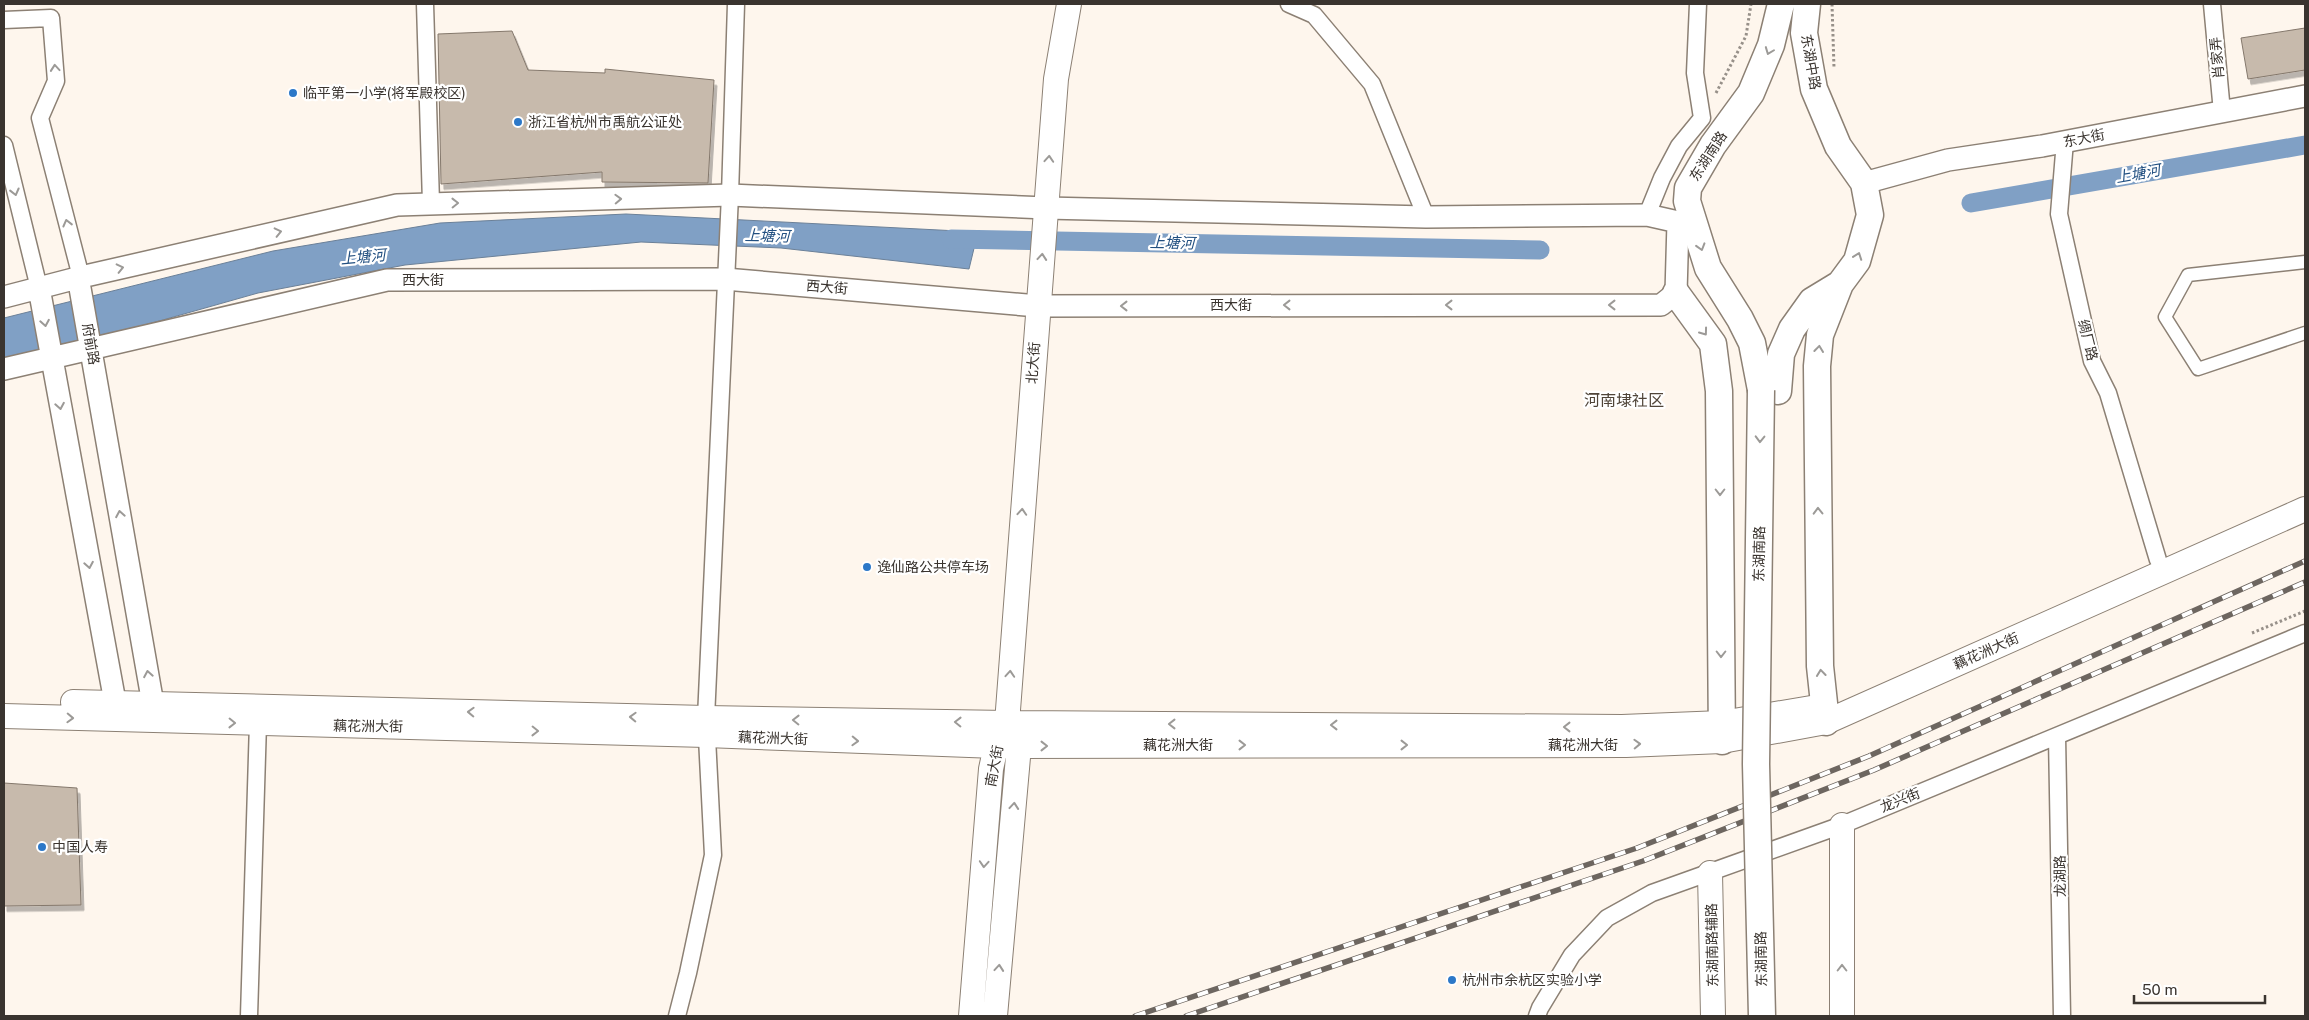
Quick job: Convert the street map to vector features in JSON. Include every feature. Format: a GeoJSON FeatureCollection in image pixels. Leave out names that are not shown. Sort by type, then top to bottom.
{"type":"FeatureCollection","features":[{"type":"Feature","properties":{"kind":"main road","name":"北大街"},"geometry":{"type":"LineString","coordinates":[[1007,723],[1056,79],[1069,4]]}},
{"type":"Feature","properties":{"kind":"main road","name":"东湖南路"},"geometry":{"type":"LineString","coordinates":[[1778,1016],[1772,819],[1770,391],[1752,343],[1740,319],[1708,268],[1685,220],[1688,188],[1714,145],[1751,93],[1771,45],[1780,4]]}},
{"type":"Feature","properties":{"kind":"main road","name":"东湖中路"},"geometry":{"type":"LineString","coordinates":[[1808,4],[1804,33],[1814,89],[1838,146],[1864,183]]}},
{"type":"Feature","properties":{"kind":"main road"},"geometry":{"type":"LineString","coordinates":[[1825,714],[1820,666],[1817,366],[1820,334],[1840,284],[1857,261],[1870,215],[1864,183]]}},
{"type":"Feature","properties":{"kind":"main road","name":"东湖南路"},"geometry":{"type":"LineString","coordinates":[[1762,1016],[1756,764],[1770,391],[1792,329],[1812,301],[1840,284]]}},
{"type":"Feature","properties":{"kind":"main road"},"geometry":{"type":"LineString","coordinates":[[1668,299],[1713,344],[1719,391],[1722,732]]}},
{"type":"Feature","properties":{"kind":"main road","name":"藕花洲大街"},"geometry":{"type":"LineString","coordinates":[[1825,714],[2158,560],[2305,496]]}},
{"type":"Feature","properties":{"kind":"main road","name":"藕花洲大街"},"geometry":{"type":"LineString","coordinates":[[4,701],[116,711],[706,727],[1007,746],[1626,745],[1722,732],[1825,714],[2305,510]]}},
{"type":"Feature","properties":{"kind":"main road","name":"藕花洲大街"},"geometry":{"type":"LineString","coordinates":[[4,716],[116,711]]}},
{"type":"Feature","properties":{"kind":"main road","name":"藕花洲大街"},"geometry":{"type":"LineString","coordinates":[[156,712],[258,724],[706,727],[1007,723],[1622,727],[1722,732]]}},
{"type":"Feature","properties":{"kind":"main road","name":"南大街"},"geometry":{"type":"LineString","coordinates":[[995,1016],[1007,723]]}},
{"type":"Feature","properties":{"kind":"main road","name":"南大街"},"geometry":{"type":"LineString","coordinates":[[971,1016],[991,769],[1007,746]]}},
{"type":"Feature","properties":{"kind":"main road"},"geometry":{"type":"LineString","coordinates":[[1842,824],[1842,1016]]}},
{"type":"Feature","properties":{"kind":"main road","name":"东湖南路辅路"},"geometry":{"type":"LineString","coordinates":[[1710,873],[1714,1016]]}},
{"type":"Feature","properties":{"kind":"street"},"geometry":{"type":"LineString","coordinates":[[425,4],[431,203]]}},
{"type":"Feature","properties":{"kind":"street"},"geometry":{"type":"LineString","coordinates":[[677,1016],[688,974],[713,855],[706,727],[730,195],[736,4]]}},
{"type":"Feature","properties":{"kind":"street"},"geometry":{"type":"LineString","coordinates":[[1289,4],[1314,15],[1372,84],[1426,217]]}},
{"type":"Feature","properties":{"kind":"street"},"geometry":{"type":"LineString","coordinates":[[1647,215],[1662,178],[1679,146],[1702,118],[1695,73],[1698,4]]}},
{"type":"Feature","properties":{"kind":"street","name":"肖家弄"},"geometry":{"type":"LineString","coordinates":[[2212,4],[2222,112]]}},
{"type":"Feature","properties":{"kind":"street","name":"府前路"},"geometry":{"type":"LineString","coordinates":[[4,20],[51,18],[56,81],[40,118],[81,282],[156,712]]}},
{"type":"Feature","properties":{"kind":"street","name":"东大街"},"geometry":{"type":"LineString","coordinates":[[1864,183],[1948,160],[2065,141],[2305,96]]}},
{"type":"Feature","properties":{"kind":"street","name":"绸厂路"},"geometry":{"type":"LineString","coordinates":[[2065,141],[2059,214],[2092,361],[2108,393],[2158,560]]}},
{"type":"Feature","properties":{"kind":"street"},"geometry":{"type":"LineString","coordinates":[[4,145],[39,288],[116,711]]}},
{"type":"Feature","properties":{"kind":"street"},"geometry":{"type":"LineString","coordinates":[[4,297],[39,288],[81,282],[396,205],[730,195],[1046,208],[1426,217],[1647,215],[1685,220],[1668,299]]}},
{"type":"Feature","properties":{"kind":"street"},"geometry":{"type":"LineString","coordinates":[[2305,262],[2188,276],[2165,317],[2198,369],[2305,333]]}},
{"type":"Feature","properties":{"kind":"street","name":"西大街"},"geometry":{"type":"LineString","coordinates":[[4,369],[388,280],[725,279],[1038,306],[1668,299]]}},
{"type":"Feature","properties":{"kind":"street","name":"龙兴街"},"geometry":{"type":"LineString","coordinates":[[1537,1016],[1572,955],[1607,918],[1652,893],[1842,824],[2305,633]]}},
{"type":"Feature","properties":{"kind":"street"},"geometry":{"type":"LineString","coordinates":[[249,1016],[258,724]]}},
{"type":"Feature","properties":{"kind":"street","name":"龙湖路"},"geometry":{"type":"LineString","coordinates":[[2057,736],[2062,1016]]}},
{"type":"Feature","properties":{"kind":"path"},"geometry":{"type":"LineString","coordinates":[[1702,118],[1746,36],[1751,4]]}},
{"type":"Feature","properties":{"kind":"path"},"geometry":{"type":"LineString","coordinates":[[2252,633],[2305,611]]}},
{"type":"Feature","properties":{"kind":"water"},"geometry":{"type":"Polygon","coordinates":[[[626,214],[978,232],[969,269],[781,248],[641,242],[405,265],[258,293],[4,365],[4,318],[273,251],[440,223],[626,214]]]}},
{"type":"Feature","properties":{"kind":"building"},"geometry":{"type":"Polygon","coordinates":[[[2305,28],[2305,70],[2248,79],[2241,38],[2305,28]]]}},
{"type":"Feature","properties":{"kind":"building","name":"浙江省杭州市禹航公证处"},"geometry":{"type":"Polygon","coordinates":[[[512,31],[528,70],[605,73],[605,69],[714,80],[708,183],[602,182],[602,172],[441,184],[438,34],[512,31]]]}},
{"type":"Feature","properties":{"kind":"building","name":"中国人寿"},"geometry":{"type":"Polygon","coordinates":[[[4,783],[77,788],[81,905],[4,906],[4,783]]]}},
{"type":"Feature","properties":{"kind":"waterway","name":"上塘河"},"geometry":{"type":"LineString","coordinates":[[1971,203],[2305,145]]}},
{"type":"Feature","properties":{"kind":"waterway","name":"上塘河"},"geometry":{"type":"LineString","coordinates":[[951,239],[1540,250]]}},
{"type":"Feature","properties":{"kind":"railway"},"geometry":{"type":"LineString","coordinates":[[1135,1016],[1637,848],[1869,756],[2305,561]]}},
{"type":"Feature","properties":{"kind":"railway"},"geometry":{"type":"LineString","coordinates":[[1186,1016],[1643,861],[1874,770],[2305,582]]}},
{"type":"Feature","properties":{"kind":"place","name":"临平第一小学(将军殿校区)"},"geometry":{"type":"Point","coordinates":[293,93]}},
{"type":"Feature","properties":{"kind":"place","name":"浙江省杭州市禹航公证处"},"geometry":{"type":"Point","coordinates":[518,122]}},
{"type":"Feature","properties":{"kind":"place","name":"逸仙路公共停车场"},"geometry":{"type":"Point","coordinates":[867,567]}},
{"type":"Feature","properties":{"kind":"place","name":"中国人寿"},"geometry":{"type":"Point","coordinates":[42,847]}},
{"type":"Feature","properties":{"kind":"place","name":"杭州市余杭区实验小学"},"geometry":{"type":"Point","coordinates":[1452,980]}},
{"type":"Feature","properties":{"kind":"district","name":"河南埭社区"},"geometry":{"type":"Point","coordinates":[1624,400]}}]}
